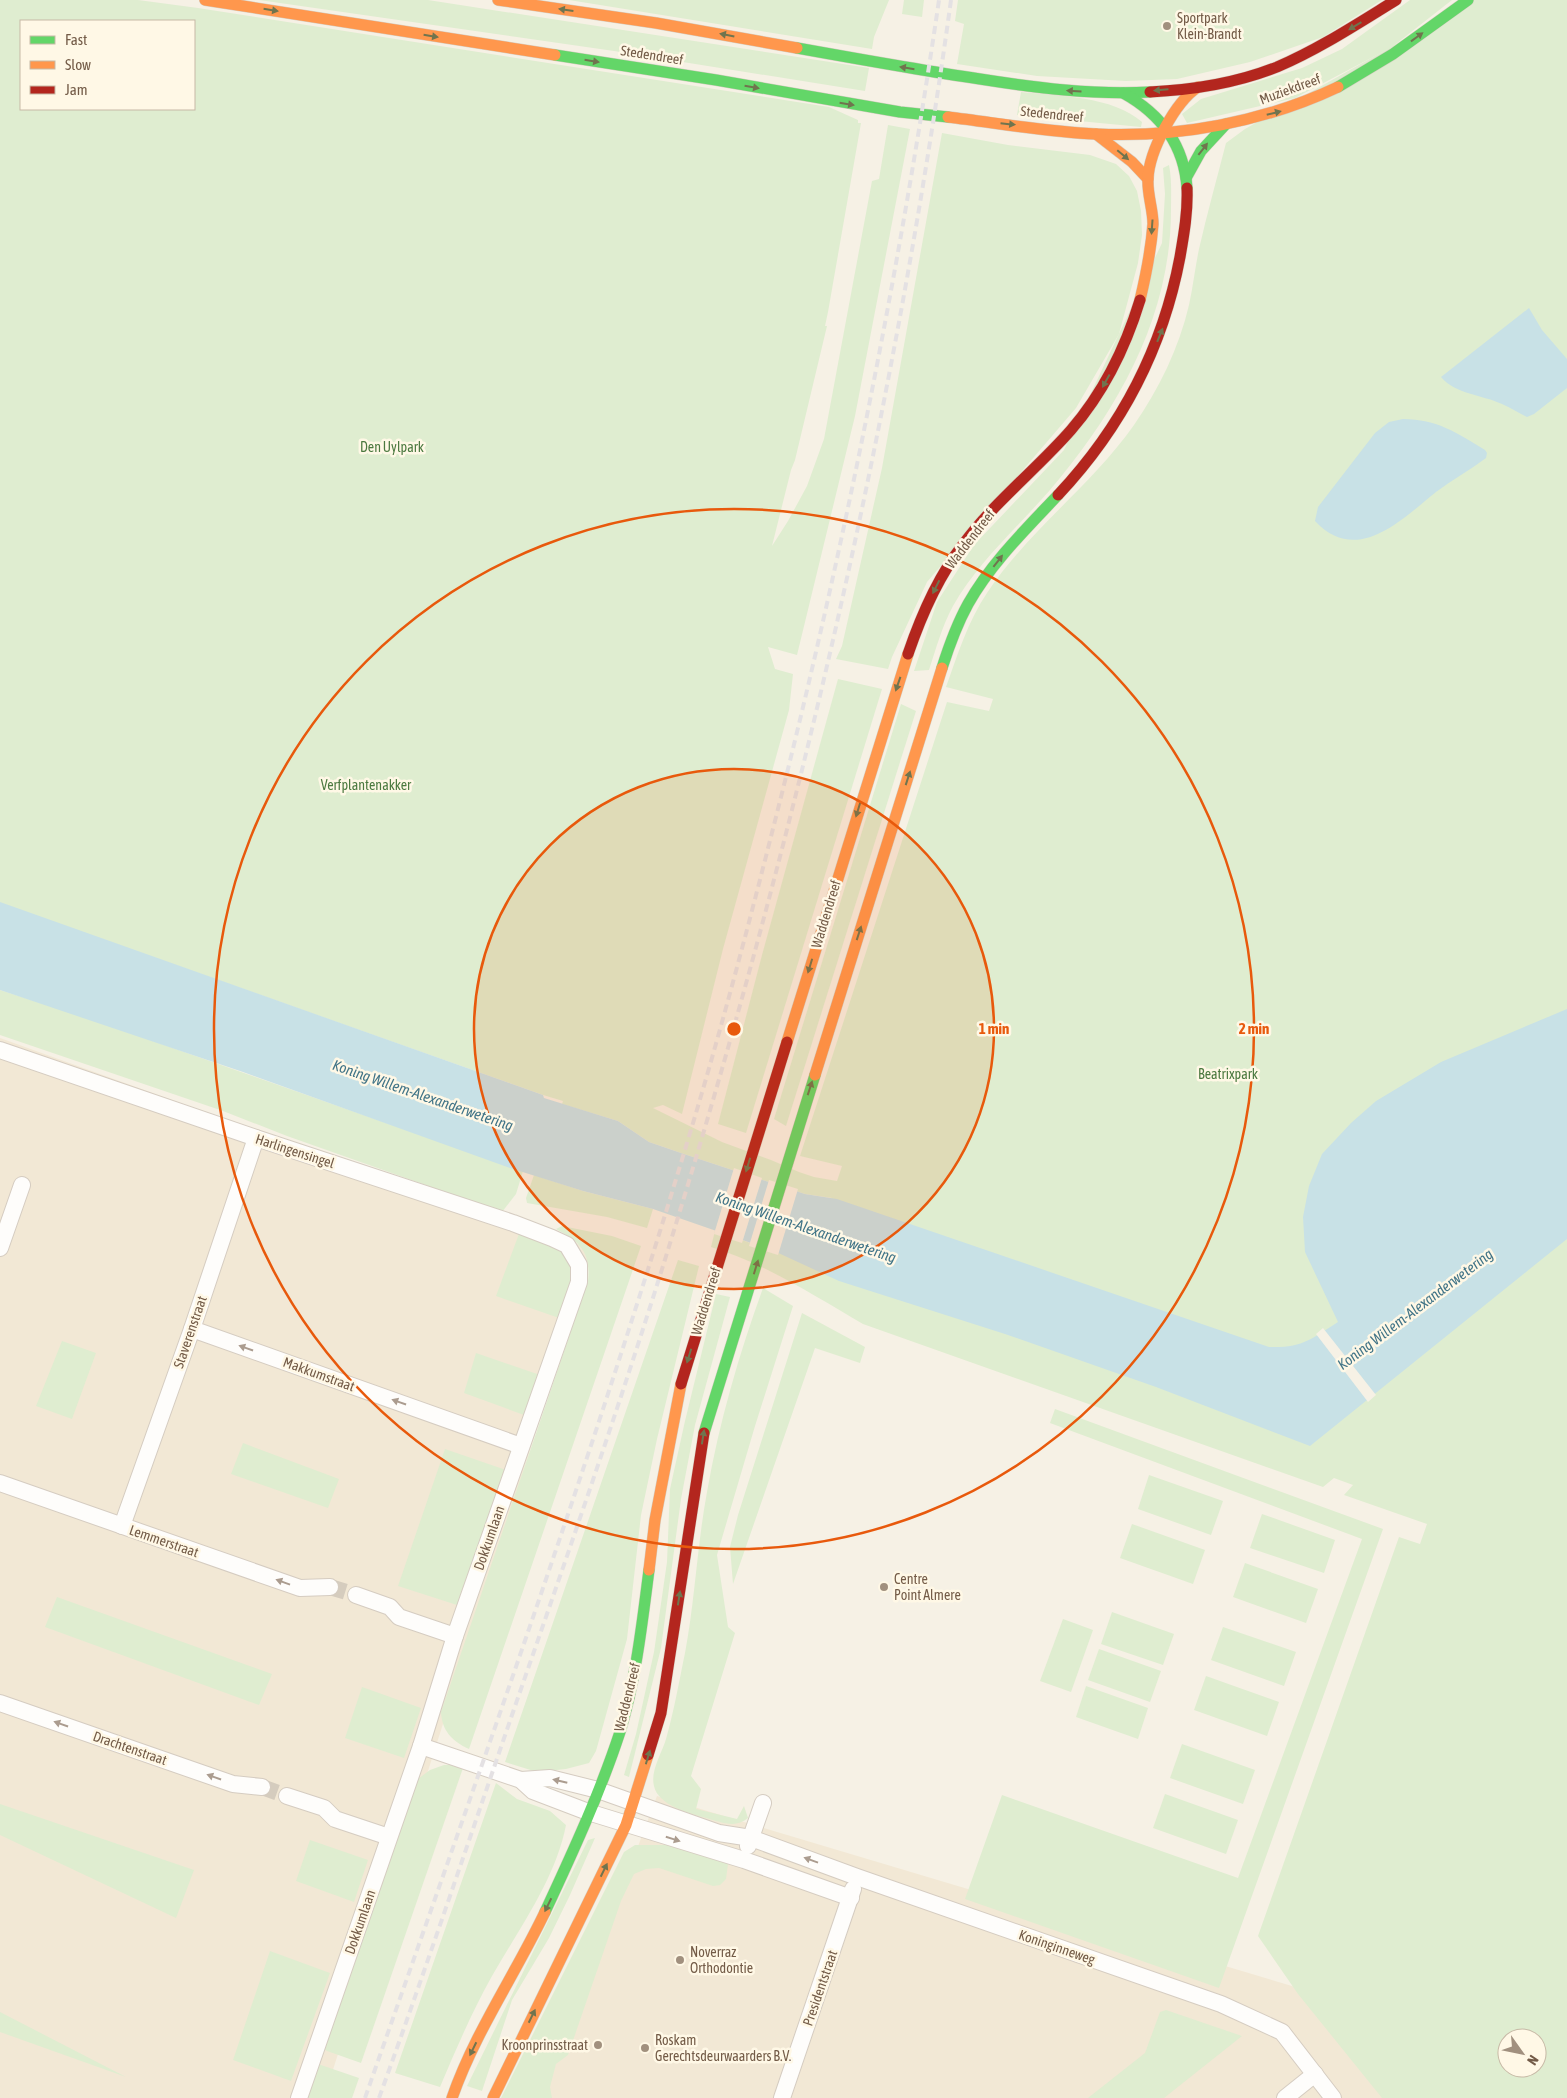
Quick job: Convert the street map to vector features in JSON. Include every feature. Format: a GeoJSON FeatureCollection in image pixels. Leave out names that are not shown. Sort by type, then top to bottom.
{"type":"FeatureCollection","features":[{"type":"Feature","properties":{"kind":"main road","name":"Stedendreef"},"geometry":{"type":"LineString","coordinates":[[205,0],[716,80],[900,112],[1096,134]]}},
{"type":"Feature","properties":{"kind":"main road","name":"Stedendreef"},"geometry":{"type":"LineString","coordinates":[[498,0],[709,32],[828,54],[1056,90],[1123,93],[1198,86]]}},
{"type":"Feature","properties":{"kind":"main road","name":"Muziekdreef"},"geometry":{"type":"LineString","coordinates":[[1198,86],[1257,73],[1300,56],[1396,0]]}},
{"type":"Feature","properties":{"kind":"main road","name":"Muziekdreef"},"geometry":{"type":"LineString","coordinates":[[1096,134],[1226,124],[1283,111],[1346,84],[1397,52],[1468,0]]}},
{"type":"Feature","properties":{"kind":"main road","name":"Waddendreef"},"geometry":{"type":"LineString","coordinates":[[452,2098],[460,2075],[496,2001],[543,1916],[568,1863],[620,1731],[639,1648],[655,1520],[678,1396],[762,1119],[916,630],[936,585],[962,546],[990,512],[1072,429],[1101,389],[1112,370],[1134,320],[1140,299],[1153,211],[1148,179],[1157,147],[1181,102],[1198,86]]}},
{"type":"Feature","properties":{"kind":"main road"},"geometry":{"type":"LineString","coordinates":[[494,2094],[626,1825],[633,1803],[661,1713],[705,1427],[925,722],[958,628],[976,590],[1012,543],[1054,502],[1096,450],[1130,399],[1162,329],[1174,290],[1186,214],[1186,178],[1177,150],[1167,130],[1154,113],[1123,93]]}},
{"type":"Feature","properties":{"kind":"main road"},"geometry":{"type":"LineString","coordinates":[[1186,178],[1201,151],[1226,124]]}},
{"type":"Feature","properties":{"kind":"main road"},"geometry":{"type":"LineString","coordinates":[[1096,134],[1132,162],[1148,179]]}},
{"type":"Feature","properties":{"kind":"street","name":"Harlingensingel"},"geometry":{"type":"LineString","coordinates":[[0,1050],[256,1138],[505,1220],[567,1245],[579,1265]]}},
{"type":"Feature","properties":{"kind":"street","name":"Staverenstraat"},"geometry":{"type":"LineString","coordinates":[[122,1526],[192,1329],[256,1138]]}},
{"type":"Feature","properties":{"kind":"street"},"geometry":{"type":"LineString","coordinates":[[0,1248],[22,1185]]}},
{"type":"Feature","properties":{"kind":"street","name":"Dokkumlaan"},"geometry":{"type":"LineString","coordinates":[[300,2098],[422,1746],[455,1636],[578,1282],[579,1265]]}},
{"type":"Feature","properties":{"kind":"street","name":"Makkumstraat"},"geometry":{"type":"LineString","coordinates":[[192,1329],[521,1446]]}},
{"type":"Feature","properties":{"kind":"street","name":"Lemmerstraat"},"geometry":{"type":"LineString","coordinates":[[0,1484],[300,1588],[330,1587]]}},
{"type":"Feature","properties":{"kind":"street"},"geometry":{"type":"LineString","coordinates":[[356,1596],[390,1607],[399,1617],[455,1636]]}},
{"type":"Feature","properties":{"kind":"street","name":"Drachtenstraat"},"geometry":{"type":"LineString","coordinates":[[0,1703],[233,1784],[262,1787]]}},
{"type":"Feature","properties":{"kind":"street"},"geometry":{"type":"LineString","coordinates":[[422,1746],[521,1780],[550,1778],[598,1790],[633,1803]]}},
{"type":"Feature","properties":{"kind":"street"},"geometry":{"type":"LineString","coordinates":[[521,1780],[533,1791],[588,1812],[744,1860],[851,1898]]}},
{"type":"Feature","properties":{"kind":"street"},"geometry":{"type":"LineString","coordinates":[[288,1796],[324,1808],[335,1819],[389,1837]]}},
{"type":"Feature","properties":{"kind":"street","name":"Koninginneweg"},"geometry":{"type":"LineString","coordinates":[[633,1803],[719,1833],[751,1838],[1221,2004],[1282,2032],[1334,2098]]}},
{"type":"Feature","properties":{"kind":"street"},"geometry":{"type":"LineString","coordinates":[[744,1860],[763,1803]]}},
{"type":"Feature","properties":{"kind":"street","name":"Presidentstraat"},"geometry":{"type":"LineString","coordinates":[[782,2098],[857,1877]]}},
{"type":"Feature","properties":{"kind":"street"},"geometry":{"type":"LineString","coordinates":[[1285,2098],[1315,2074]]}},
{"type":"Feature","properties":{"kind":"shaded area"},"geometry":{"type":"Polygon","coordinates":[[[0,1038],[513,1223],[594,1249],[324,2098],[0,2098],[0,1038]]]}},
{"type":"Feature","properties":{"kind":"shaded area"},"geometry":{"type":"Polygon","coordinates":[[[657,1796],[1302,1989],[1390,2098],[543,2098],[657,1796]]]}},
{"type":"Feature","properties":{"kind":"green space"},"geometry":{"type":"Polygon","coordinates":[[[0,0],[138,0],[198,8],[829,107],[858,120],[858,123],[861,123],[825,326],[827,326],[772,546],[807,486],[824,439],[872,181],[879,179],[888,125],[910,129],[855,416],[797,655],[768,647],[775,669],[793,674],[789,710],[723,949],[682,1114],[663,1105],[653,1108],[722,1142],[799,1172],[837,1181],[842,1166],[800,1156],[947,702],[989,711],[993,699],[946,687],[959,651],[980,604],[1003,570],[1117,447],[1134,425],[1160,383],[1185,321],[1199,249],[1226,143],[1245,129],[1474,0],[1567,0],[1567,2098],[1382,2098],[1298,1994],[1258,1936],[1399,1537],[1420,1544],[1427,1524],[1344,1495],[1353,1485],[1334,1478],[1323,1487],[863,1324],[770,1271],[711,1247],[715,1231],[774,1251],[832,1198],[805,1194],[649,1142],[618,1121],[562,1104],[563,1101],[0,903],[0,0]]]}},
{"type":"Feature","properties":{"kind":"green space"},"geometry":{"type":"Polygon","coordinates":[[[259,0],[428,0],[869,68],[865,91],[614,51],[259,0]]]}},
{"type":"Feature","properties":{"kind":"green space"},"geometry":{"type":"Polygon","coordinates":[[[569,0],[889,0],[874,37],[872,49],[569,0]]]}},
{"type":"Feature","properties":{"kind":"green space"},"geometry":{"type":"Polygon","coordinates":[[[904,0],[924,0],[922,17],[902,14],[904,0]]]}},
{"type":"Feature","properties":{"kind":"green space"},"geometry":{"type":"Polygon","coordinates":[[[958,0],[1382,0],[1323,37],[1250,62],[1177,79],[1126,81],[1037,76],[957,64],[964,24],[955,21],[958,0]]]}},
{"type":"Feature","properties":{"kind":"green space"},"geometry":{"type":"Polygon","coordinates":[[[1410,0],[1452,0],[1392,47],[1295,98],[1187,123],[1182,114],[1201,99],[1302,68],[1342,49],[1410,0]]]}},
{"type":"Feature","properties":{"kind":"green space"},"geometry":{"type":"Polygon","coordinates":[[[1021,92],[1068,96],[1101,102],[1130,113],[1142,122],[1141,127],[1017,115],[1021,92]]]}},
{"type":"Feature","properties":{"kind":"green space"},"geometry":{"type":"Polygon","coordinates":[[[942,133],[1008,145],[1090,155],[1116,164],[1129,176],[1137,191],[1141,211],[1142,235],[1138,263],[1119,334],[1076,408],[927,582],[888,669],[836,659],[842,646],[882,468],[942,133]]]}},
{"type":"Feature","properties":{"kind":"green space"},"geometry":{"type":"Polygon","coordinates":[[[1169,165],[1171,176],[1171,210],[1169,249],[1162,288],[1151,325],[1136,360],[1098,428],[1075,459],[1050,490],[986,560],[963,590],[946,621],[929,670],[914,671],[937,602],[974,545],[1064,450],[1162,243],[1165,194],[1163,168],[1169,165]]]}},
{"type":"Feature","properties":{"kind":"green space"},"geometry":{"type":"Polygon","coordinates":[[[838,679],[882,689],[746,1133],[718,1124],[762,955],[838,679]]]}},
{"type":"Feature","properties":{"kind":"green space"},"geometry":{"type":"Polygon","coordinates":[[[901,704],[916,711],[786,1126],[774,1119],[901,704]]]}},
{"type":"Feature","properties":{"kind":"green space"},"geometry":{"type":"Polygon","coordinates":[[[0,990],[99,1022],[523,1171],[516,1194],[502,1212],[287,1136],[223,1111],[0,1035],[0,990]]]}},
{"type":"Feature","properties":{"kind":"green space"},"geometry":{"type":"Polygon","coordinates":[[[534,1175],[583,1191],[653,1209],[647,1228],[607,1217],[527,1203],[526,1198],[534,1175]]]}},
{"type":"Feature","properties":{"kind":"green space"},"geometry":{"type":"Polygon","coordinates":[[[562,1226],[612,1236],[641,1246],[469,1749],[449,1735],[443,1725],[441,1712],[588,1281],[586,1255],[572,1239],[556,1229],[562,1226]]]}},
{"type":"Feature","properties":{"kind":"green space"},"geometry":{"type":"Polygon","coordinates":[[[520,1231],[560,1248],[568,1262],[573,1275],[559,1318],[496,1296],[520,1231]]]}},
{"type":"Feature","properties":{"kind":"green space"},"geometry":{"type":"Polygon","coordinates":[[[678,1260],[699,1266],[657,1439],[641,1515],[627,1639],[596,1751],[589,1763],[566,1769],[537,1772],[505,1762],[678,1260]]]}},
{"type":"Feature","properties":{"kind":"green space"},"geometry":{"type":"Polygon","coordinates":[[[763,1288],[793,1306],[717,1555],[728,1627],[735,1633],[691,1776],[701,1789],[696,1809],[737,1819],[744,1806],[748,1818],[738,1823],[728,1824],[691,1814],[667,1803],[657,1793],[653,1780],[655,1768],[669,1728],[685,1653],[704,1512],[717,1440],[738,1363],[763,1288]]]}},
{"type":"Feature","properties":{"kind":"green space"},"geometry":{"type":"Polygon","coordinates":[[[716,1294],[730,1297],[695,1425],[681,1499],[661,1648],[629,1777],[624,1775],[636,1734],[654,1652],[667,1562],[670,1489],[716,1294]]]}},
{"type":"Feature","properties":{"kind":"green space"},"geometry":{"type":"Polygon","coordinates":[[[802,1313],[865,1347],[860,1363],[815,1348],[733,1584],[730,1547],[738,1515],[802,1313]]]}},
{"type":"Feature","properties":{"kind":"green space"},"geometry":{"type":"Polygon","coordinates":[[[62,1341],[96,1353],[72,1419],[36,1406],[62,1341]]]}},
{"type":"Feature","properties":{"kind":"green space"},"geometry":{"type":"Polygon","coordinates":[[[476,1353],[540,1375],[524,1415],[464,1393],[476,1353]]]}},
{"type":"Feature","properties":{"kind":"green space"},"geometry":{"type":"Polygon","coordinates":[[[1055,1409],[1383,1529],[1219,1988],[965,1899],[1002,1795],[1238,1878],[1362,1539],[1050,1423],[1055,1409]]]}},
{"type":"Feature","properties":{"kind":"green space"},"geometry":{"type":"Polygon","coordinates":[[[243,1443],[339,1479],[328,1508],[231,1474],[243,1443]]]}},
{"type":"Feature","properties":{"kind":"green space"},"geometry":{"type":"Polygon","coordinates":[[[445,1449],[506,1470],[457,1605],[398,1586],[445,1449]]]}},
{"type":"Feature","properties":{"kind":"green space"},"geometry":{"type":"Polygon","coordinates":[[[1149,1475],[1223,1501],[1211,1535],[1138,1509],[1149,1475]]]}},
{"type":"Feature","properties":{"kind":"green space"},"geometry":{"type":"Polygon","coordinates":[[[1262,1514],[1335,1540],[1324,1573],[1250,1548],[1262,1514]]]}},
{"type":"Feature","properties":{"kind":"green space"},"geometry":{"type":"Polygon","coordinates":[[[1132,1524],[1205,1550],[1193,1584],[1120,1558],[1132,1524]]]}},
{"type":"Feature","properties":{"kind":"green space"},"geometry":{"type":"Polygon","coordinates":[[[1245,1563],[1318,1589],[1306,1623],[1233,1597],[1245,1563]]]}},
{"type":"Feature","properties":{"kind":"green space"},"geometry":{"type":"Polygon","coordinates":[[[57,1597],[272,1674],[259,1705],[45,1627],[57,1597]]]}},
{"type":"Feature","properties":{"kind":"green space"},"geometry":{"type":"Polygon","coordinates":[[[1112,1612],[1174,1634],[1163,1665],[1101,1644],[1112,1612]]]}},
{"type":"Feature","properties":{"kind":"green space"},"geometry":{"type":"Polygon","coordinates":[[[1063,1619],[1093,1630],[1071,1692],[1040,1681],[1063,1619]]]}},
{"type":"Feature","properties":{"kind":"green space"},"geometry":{"type":"Polygon","coordinates":[[[1223,1627],[1296,1652],[1284,1686],[1211,1660],[1223,1627]]]}},
{"type":"Feature","properties":{"kind":"green space"},"geometry":{"type":"Polygon","coordinates":[[[1099,1649],[1161,1671],[1150,1702],[1088,1680],[1099,1649]]]}},
{"type":"Feature","properties":{"kind":"green space"},"geometry":{"type":"Polygon","coordinates":[[[1206,1676],[1279,1702],[1267,1736],[1194,1710],[1206,1676]]]}},
{"type":"Feature","properties":{"kind":"green space"},"geometry":{"type":"Polygon","coordinates":[[[1086,1686],[1148,1708],[1138,1739],[1076,1717],[1086,1686]]]}},
{"type":"Feature","properties":{"kind":"green space"},"geometry":{"type":"Polygon","coordinates":[[[362,1687],[421,1708],[404,1758],[345,1738],[362,1687]]]}},
{"type":"Feature","properties":{"kind":"green space"},"geometry":{"type":"Polygon","coordinates":[[[1182,1744],[1255,1770],[1243,1804],[1170,1778],[1182,1744]]]}},
{"type":"Feature","properties":{"kind":"green space"},"geometry":{"type":"Polygon","coordinates":[[[444,1765],[463,1768],[361,2063],[323,2048],[418,1779],[430,1770],[444,1765]]]}},
{"type":"Feature","properties":{"kind":"green space"},"geometry":{"type":"Polygon","coordinates":[[[496,1783],[517,1799],[550,1811],[566,1825],[561,1845],[545,1884],[525,1922],[492,1976],[464,2031],[440,2087],[395,2073],[496,1783]]]}},
{"type":"Feature","properties":{"kind":"green space"},"geometry":{"type":"Polygon","coordinates":[[[1165,1794],[1238,1820],[1226,1854],[1153,1828],[1165,1794]]]}},
{"type":"Feature","properties":{"kind":"green space"},"geometry":{"type":"Polygon","coordinates":[[[0,1804],[194,1870],[176,1918],[0,1835],[0,1804]]]}},
{"type":"Feature","properties":{"kind":"green space"},"geometry":{"type":"Polygon","coordinates":[[[595,1838],[549,1938],[512,2000],[482,2091],[467,2086],[588,1840],[595,1838]]]}},
{"type":"Feature","properties":{"kind":"green space"},"geometry":{"type":"Polygon","coordinates":[[[310,1840],[368,1860],[354,1902],[296,1881],[310,1840]]]}},
{"type":"Feature","properties":{"kind":"green space"},"geometry":{"type":"Polygon","coordinates":[[[635,1845],[667,1845],[721,1859],[728,1864],[726,1879],[720,1885],[713,1886],[659,1868],[646,1869],[634,1874],[621,1901],[568,2055],[556,2064],[550,2087],[552,2098],[501,2098],[624,1852],[635,1845]]]}},
{"type":"Feature","properties":{"kind":"green space"},"geometry":{"type":"Polygon","coordinates":[[[270,1951],[330,1973],[291,2081],[233,2060],[270,1951]]]}},
{"type":"Feature","properties":{"kind":"green space"},"geometry":{"type":"Polygon","coordinates":[[[1166,2010],[1242,2036],[1164,2098],[1088,2098],[1145,2053],[1160,2012],[1166,2010]]]}},
{"type":"Feature","properties":{"kind":"green space"},"geometry":{"type":"Polygon","coordinates":[[[0,2012],[126,2077],[0,2032],[0,2012]]]}},
{"type":"Feature","properties":{"kind":"green space"},"geometry":{"type":"Polygon","coordinates":[[[318,2064],[359,2078],[352,2098],[306,2098],[318,2064]]]}},
{"type":"Feature","properties":{"kind":"water"},"geometry":{"type":"Polygon","coordinates":[[[1529,308],[1542,330],[1567,359],[1567,388],[1534,414],[1527,417],[1502,404],[1461,391],[1441,377],[1529,308]]]}},
{"type":"Feature","properties":{"kind":"water"},"geometry":{"type":"Polygon","coordinates":[[[1403,419],[1426,421],[1446,428],[1485,450],[1487,453],[1486,458],[1436,492],[1408,515],[1378,534],[1363,539],[1347,539],[1331,534],[1315,521],[1318,507],[1375,433],[1389,422],[1403,419]]]}},
{"type":"Feature","properties":{"kind":"water","name":"Koning Willem-Alexanderwetering"},"geometry":{"type":"Polygon","coordinates":[[[0,902],[543,1095],[544,1098],[618,1121],[649,1142],[805,1194],[837,1199],[1269,1347],[1299,1344],[1313,1338],[1338,1322],[1305,1252],[1303,1217],[1309,1186],[1322,1154],[1351,1123],[1376,1101],[1441,1062],[1567,1009],[1567,1239],[1310,1446],[1156,1387],[1005,1334],[839,1281],[774,1251],[653,1209],[583,1191],[513,1169],[243,1072],[0,990],[0,902]]]}},
{"type":"Feature","properties":{"kind":"pier"},"geometry":{"type":"Polygon","coordinates":[[[734,1168],[762,1178],[742,1243],[714,1234],[734,1168]]]}},
{"type":"Feature","properties":{"kind":"pier"},"geometry":{"type":"Polygon","coordinates":[[[769,1180],[798,1189],[778,1255],[749,1246],[769,1180]]]}},
{"type":"Feature","properties":{"kind":"pier"},"geometry":{"type":"Polygon","coordinates":[[[1323,1328],[1376,1395],[1368,1402],[1316,1334],[1323,1328]]]}},
{"type":"Feature","properties":{"kind":"tunnel"},"geometry":{"type":"LineString","coordinates":[[330,1587],[356,1595]]}},
{"type":"Feature","properties":{"kind":"tunnel"},"geometry":{"type":"LineString","coordinates":[[262,1787],[287,1796]]}},
{"type":"Feature","properties":{"kind":"railway"},"geometry":{"type":"LineString","coordinates":[[365,2098],[572,1503],[650,1263],[727,1005],[787,773],[853,485],[891,292],[939,0]]}},
{"type":"Feature","properties":{"kind":"railway"},"geometry":{"type":"LineString","coordinates":[[379,2098],[575,1533],[636,1350],[720,1076],[762,925],[838,619],[871,465],[901,311],[928,155],[951,0]]}},
{"type":"Feature","properties":{"kind":"traffic: fast"},"geometry":{"type":"LineString","coordinates":[[1338,87],[1393,54],[1468,0]]}},
{"type":"Feature","properties":{"kind":"traffic: fast"},"geometry":{"type":"LineString","coordinates":[[797,48],[1023,85],[1086,92],[1150,92]]}},
{"type":"Feature","properties":{"kind":"traffic: fast"},"geometry":{"type":"LineString","coordinates":[[555,55],[716,80],[900,112],[948,117]]}},
{"type":"Feature","properties":{"kind":"traffic: fast"},"geometry":{"type":"LineString","coordinates":[[1123,93],[1149,111],[1168,132],[1181,158],[1187,188]]}},
{"type":"Feature","properties":{"kind":"traffic: fast"},"geometry":{"type":"LineString","coordinates":[[1186,178],[1201,151],[1226,124]]}},
{"type":"Feature","properties":{"kind":"traffic: fast"},"geometry":{"type":"LineString","coordinates":[[942,668],[960,619],[987,574],[1058,495]]}},
{"type":"Feature","properties":{"kind":"traffic: fast"},"geometry":{"type":"LineString","coordinates":[[704,1433],[815,1075]]}},
{"type":"Feature","properties":{"kind":"traffic: fast"},"geometry":{"type":"LineString","coordinates":[[545,1912],[595,1800],[620,1732],[634,1672],[649,1570]]}},
{"type":"Feature","properties":{"kind":"traffic: slow"},"geometry":{"type":"LineString","coordinates":[[205,0],[555,55]]}},
{"type":"Feature","properties":{"kind":"traffic: slow"},"geometry":{"type":"LineString","coordinates":[[498,0],[656,23],[797,48]]}},
{"type":"Feature","properties":{"kind":"traffic: slow"},"geometry":{"type":"LineString","coordinates":[[1140,300],[1153,224],[1148,185],[1149,168],[1158,142],[1172,115],[1189,94],[1198,87]]}},
{"type":"Feature","properties":{"kind":"traffic: slow"},"geometry":{"type":"LineString","coordinates":[[948,117],[1078,133],[1127,135],[1158,133],[1189,130],[1251,118],[1280,110],[1338,87]]}},
{"type":"Feature","properties":{"kind":"traffic: slow"},"geometry":{"type":"LineString","coordinates":[[1096,134],[1132,162],[1148,179]]}},
{"type":"Feature","properties":{"kind":"traffic: slow"},"geometry":{"type":"LineString","coordinates":[[787,1042],[908,654]]}},
{"type":"Feature","properties":{"kind":"traffic: slow"},"geometry":{"type":"LineString","coordinates":[[815,1075],[942,668]]}},
{"type":"Feature","properties":{"kind":"traffic: slow"},"geometry":{"type":"LineString","coordinates":[[649,1570],[655,1520],[681,1384]]}},
{"type":"Feature","properties":{"kind":"traffic: slow"},"geometry":{"type":"LineString","coordinates":[[493,2098],[626,1825],[648,1755]]}},
{"type":"Feature","properties":{"kind":"traffic: slow"},"geometry":{"type":"LineString","coordinates":[[452,2098],[472,2050],[545,1912]]}},
{"type":"Feature","properties":{"kind":"traffic: jam"},"geometry":{"type":"LineString","coordinates":[[1150,92],[1215,85],[1262,73],[1293,60],[1323,44],[1396,0]]}},
{"type":"Feature","properties":{"kind":"traffic: jam"},"geometry":{"type":"LineString","coordinates":[[1058,495],[1081,469],[1120,414],[1151,354],[1163,323],[1180,257],[1186,214],[1187,188]]}},
{"type":"Feature","properties":{"kind":"traffic: jam"},"geometry":{"type":"LineString","coordinates":[[908,654],[931,598],[953,558],[987,515],[1071,430],[1093,401],[1128,335],[1140,300]]}},
{"type":"Feature","properties":{"kind":"traffic: jam"},"geometry":{"type":"LineString","coordinates":[[681,1384],[787,1042]]}},
{"type":"Feature","properties":{"kind":"traffic: jam"},"geometry":{"type":"LineString","coordinates":[[648,1755],[661,1713],[704,1433]]}},
{"type":"Feature","properties":{"kind":"place","name":"Sportpark Klein-Brandt"},"geometry":{"type":"Point","coordinates":[1167,26]}},
{"type":"Feature","properties":{"kind":"place","name":"Centre Point Almere"},"geometry":{"type":"Point","coordinates":[884,1587]}},
{"type":"Feature","properties":{"kind":"place","name":"Noverraz Orthodontie"},"geometry":{"type":"Point","coordinates":[680,1960]}},
{"type":"Feature","properties":{"kind":"place","name":"Kroonprinsstraat"},"geometry":{"type":"Point","coordinates":[598,2045]}},
{"type":"Feature","properties":{"kind":"place","name":"Roskam Gerechtsdeurwaarders B.V."},"geometry":{"type":"Point","coordinates":[645,2048]}},
{"type":"Feature","properties":{"kind":"park label","name":"Den Uylpark"},"geometry":{"type":"Point","coordinates":[392,447]}},
{"type":"Feature","properties":{"kind":"park label","name":"Verfplantenakker"},"geometry":{"type":"Point","coordinates":[366,785]}},
{"type":"Feature","properties":{"kind":"park label","name":"Beatrixpark"},"geometry":{"type":"Point","coordinates":[1228,1074]}}]}
